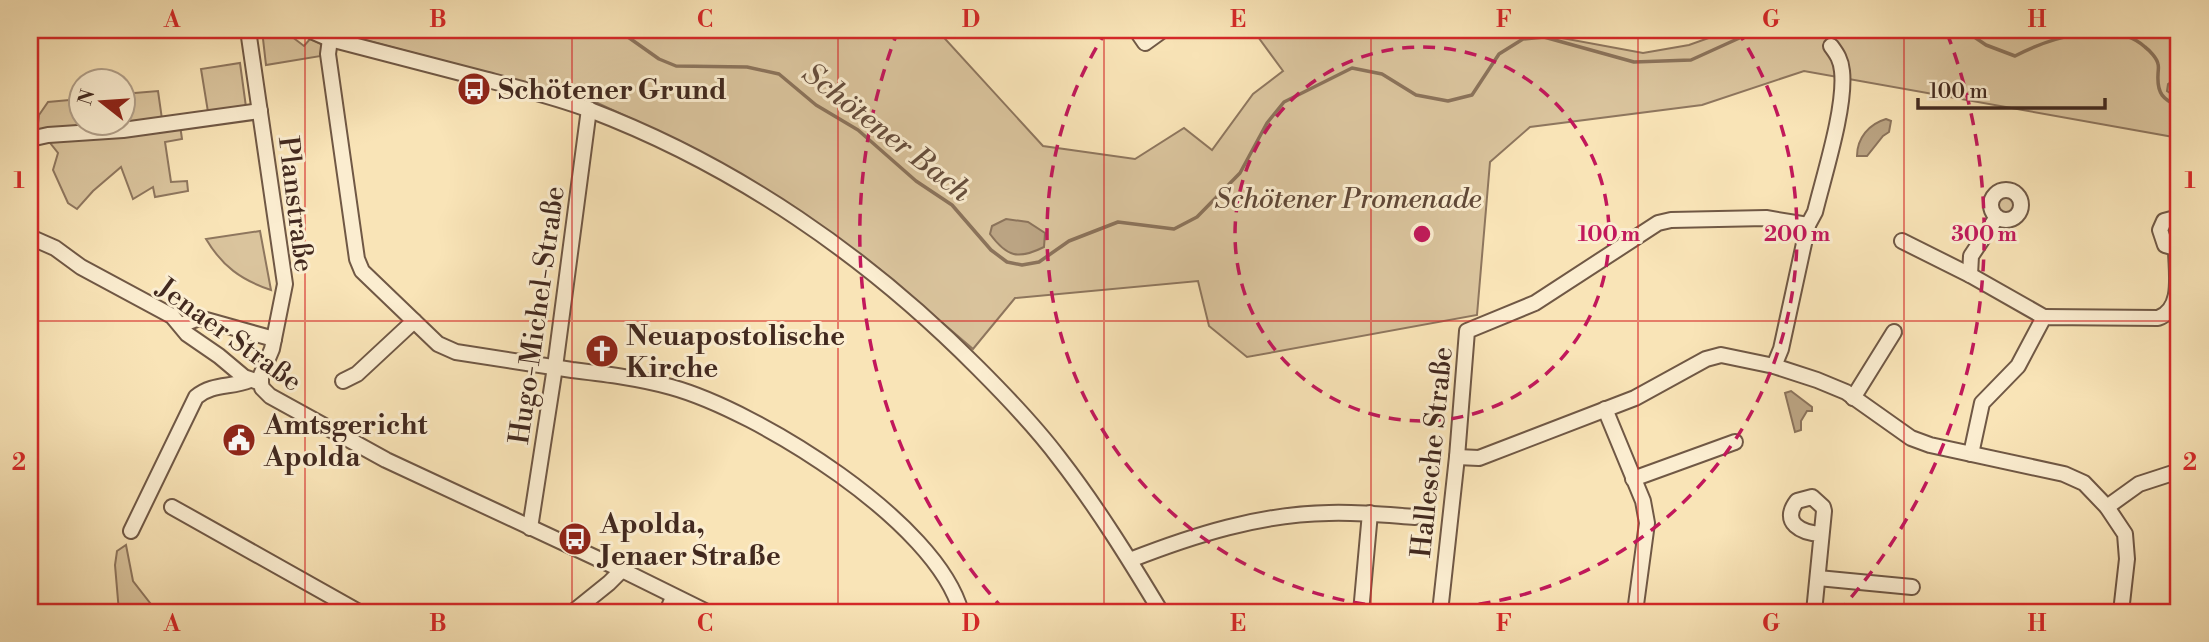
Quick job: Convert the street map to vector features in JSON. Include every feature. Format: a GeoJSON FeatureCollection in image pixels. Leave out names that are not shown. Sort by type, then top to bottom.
{"type":"FeatureCollection","features":[{"type":"Feature","properties":{"kind":"street","name":"Planstraße"},"geometry":{"type":"LineString","coordinates":[[248,30],[285,284],[274,340],[261,375],[250,379]]}},
{"type":"Feature","properties":{"kind":"street"},"geometry":{"type":"LineString","coordinates":[[309,30],[330,39],[589,109],[685,151],[820,233],[938,327],[1017,407],[1059,457],[1130,560],[1160,612]]}},
{"type":"Feature","properties":{"kind":"street"},"geometry":{"type":"LineString","coordinates":[[1136,30],[1145,43],[1163,30]]}},
{"type":"Feature","properties":{"kind":"street"},"geometry":{"type":"LineString","coordinates":[[330,39],[328,54],[357,259],[362,271],[414,321],[446,349],[626,377],[671,387],[714,403],[781,435],[853,486],[896,521],[926,552],[947,580],[961,612]]}},
{"type":"Feature","properties":{"kind":"street"},"geometry":{"type":"LineString","coordinates":[[1774,366],[1781,349],[1808,225],[1815,212],[1836,124],[1842,84],[1839,57],[1831,46]]}},
{"type":"Feature","properties":{"kind":"street","name":"Hugo-Michel-Straße"},"geometry":{"type":"LineString","coordinates":[[530,528],[555,368],[589,109]]}},
{"type":"Feature","properties":{"kind":"street"},"geometry":{"type":"LineString","coordinates":[[30,139],[48,135],[123,130],[260,111]]}},
{"type":"Feature","properties":{"kind":"street"},"geometry":{"type":"LineString","coordinates":[[1902,241],[1970,275],[2044,317],[2158,318],[2168,314],[2175,303],[2178,249],[2165,245],[2160,230],[2164,221],[2174,216],[2179,217]]}},
{"type":"Feature","properties":{"kind":"street"},"geometry":{"type":"LineString","coordinates":[[1970,275],[1971,256],[1997,217]]}},
{"type":"Feature","properties":{"kind":"street","name":"Hallesche Straße"},"geometry":{"type":"LineString","coordinates":[[1440,612],[1467,331],[1535,303],[1658,223],[1671,220],[1766,218],[1808,225]]}},
{"type":"Feature","properties":{"kind":"street","name":"Jenaer Straße"},"geometry":{"type":"LineString","coordinates":[[30,237],[55,248],[81,267],[172,316],[187,334],[270,396],[356,444],[707,612]]}},
{"type":"Feature","properties":{"kind":"street"},"geometry":{"type":"LineString","coordinates":[[1971,454],[1982,403],[2018,366],[2044,317]]}},
{"type":"Feature","properties":{"kind":"street"},"geometry":{"type":"LineString","coordinates":[[181,325],[199,318],[274,340]]}},
{"type":"Feature","properties":{"kind":"street"},"geometry":{"type":"LineString","coordinates":[[343,381],[357,374],[414,321]]}},
{"type":"Feature","properties":{"kind":"street"},"geometry":{"type":"LineString","coordinates":[[1853,398],[1894,332]]}},
{"type":"Feature","properties":{"kind":"street"},"geometry":{"type":"LineString","coordinates":[[1457,457],[1479,458],[1635,398],[1706,359],[1721,355],[1774,366],[1817,380],[1853,398],[1911,438],[1930,445],[2063,474],[2084,483],[2107,507],[2125,534],[2127,559],[2121,612]]}},
{"type":"Feature","properties":{"kind":"street"},"geometry":{"type":"LineString","coordinates":[[131,531],[196,397],[205,390],[221,385],[241,384],[250,379]]}},
{"type":"Feature","properties":{"kind":"street"},"geometry":{"type":"LineString","coordinates":[[1605,409],[1643,501],[1647,523],[1635,612]]}},
{"type":"Feature","properties":{"kind":"street"},"geometry":{"type":"LineString","coordinates":[[1633,479],[1735,442]]}},
{"type":"Feature","properties":{"kind":"street"},"geometry":{"type":"LineString","coordinates":[[2107,507],[2139,484],[2179,471]]}},
{"type":"Feature","properties":{"kind":"street"},"geometry":{"type":"LineString","coordinates":[[172,507],[359,612]]}},
{"type":"Feature","properties":{"kind":"street"},"geometry":{"type":"LineString","coordinates":[[1130,560],[1181,541],[1249,523],[1327,513],[1415,517]]}},
{"type":"Feature","properties":{"kind":"street"},"geometry":{"type":"LineString","coordinates":[[1361,612],[1370,513]]}},
{"type":"Feature","properties":{"kind":"street"},"geometry":{"type":"LineString","coordinates":[[1814,612],[1822,534]]}},
{"type":"Feature","properties":{"kind":"street"},"geometry":{"type":"LineString","coordinates":[[573,612],[622,570]]}},
{"type":"Feature","properties":{"kind":"street"},"geometry":{"type":"LineString","coordinates":[[1818,578],[1912,587]]}},
{"type":"Feature","properties":{"kind":"street"},"geometry":{"type":"LineString","coordinates":[[667,612],[673,597]]}},
{"type":"Feature","properties":{"kind":"green space"},"geometry":{"type":"Polygon","coordinates":[[[262,30],[283,30],[304,46],[310,39],[323,45],[321,56],[266,65],[262,30]]]}},
{"type":"Feature","properties":{"kind":"green space","name":"Schötener Promenade"},"geometry":{"type":"Polygon","coordinates":[[[327,30],[937,30],[1043,146],[1135,159],[1184,128],[1212,150],[1253,94],[1283,71],[1253,30],[1519,30],[1643,53],[1689,45],[1731,30],[2153,30],[2166,34],[2167,30],[2179,30],[2179,138],[1804,71],[1702,105],[1530,127],[1490,162],[1477,315],[1247,357],[1209,326],[1198,281],[1015,298],[973,349],[877,267],[824,229],[778,197],[688,145],[591,100],[327,30]]]}},
{"type":"Feature","properties":{"kind":"green space"},"geometry":{"type":"Polygon","coordinates":[[[240,63],[246,107],[208,112],[201,69],[240,63]]]}},
{"type":"Feature","properties":{"kind":"green space"},"geometry":{"type":"Polygon","coordinates":[[[158,91],[162,119],[136,122],[136,93],[158,91]]]}},
{"type":"Feature","properties":{"kind":"green space"},"geometry":{"type":"Polygon","coordinates":[[[66,100],[66,129],[37,132],[39,115],[48,102],[66,100]]]}},
{"type":"Feature","properties":{"kind":"green space"},"geometry":{"type":"Polygon","coordinates":[[[180,125],[182,139],[165,142],[171,182],[187,181],[188,191],[155,197],[153,187],[133,199],[121,167],[77,209],[68,203],[53,170],[58,153],[47,139],[136,136],[136,130],[180,125]]]}},
{"type":"Feature","properties":{"kind":"green space"},"geometry":{"type":"Polygon","coordinates":[[[2006,195],[2013,198],[2016,205],[2013,212],[2006,215],[1999,212],[1996,205],[1999,198],[2006,195]]]}},
{"type":"Feature","properties":{"kind":"green space"},"geometry":{"type":"Polygon","coordinates":[[[260,231],[271,290],[250,282],[233,271],[206,239],[260,231]]]}},
{"type":"Feature","properties":{"kind":"green space"},"geometry":{"type":"Polygon","coordinates":[[[126,545],[133,581],[157,612],[119,612],[115,565],[117,551],[126,545]]]}},
{"type":"Feature","properties":{"kind":"shaded area"},"geometry":{"type":"Polygon","coordinates":[[[2177,78],[2179,99],[2167,91],[2168,84],[2177,78]]]}},
{"type":"Feature","properties":{"kind":"shaded area"},"geometry":{"type":"Polygon","coordinates":[[[1886,119],[1891,121],[1889,132],[1867,156],[1857,156],[1859,143],[1865,133],[1874,124],[1886,119]]]}},
{"type":"Feature","properties":{"kind":"shaded area"},"geometry":{"type":"Polygon","coordinates":[[[1006,219],[1028,222],[1045,233],[1044,247],[1020,255],[1002,248],[990,234],[992,226],[1006,219]]]}},
{"type":"Feature","properties":{"kind":"shaded area"},"geometry":{"type":"Polygon","coordinates":[[[1791,391],[1812,407],[1812,411],[1807,411],[1801,421],[1801,430],[1795,432],[1785,393],[1791,391]]]}},
{"type":"Feature","properties":{"kind":"waterway","name":"Schötener Bach"},"geometry":{"type":"LineString","coordinates":[[439,30],[465,35],[490,30]]}},
{"type":"Feature","properties":{"kind":"waterway","name":"Schötener Bach"},"geometry":{"type":"LineString","coordinates":[[618,30],[659,59],[676,66],[747,67],[779,74],[816,105],[858,130],[916,181],[952,205],[991,250],[1007,262],[1022,265],[1039,262],[1069,241],[1118,222],[1174,229],[1197,217],[1240,173],[1267,123],[1284,102],[1352,68],[1382,74],[1416,95],[1448,101],[1472,95],[1499,54],[1523,39],[1544,37],[1634,62],[1691,60],[1757,30]]}},
{"type":"Feature","properties":{"kind":"waterway","name":"Schötener Bach"},"geometry":{"type":"LineString","coordinates":[[1964,30],[1986,45],[2015,56],[2045,43],[2081,34],[2099,32],[2132,38],[2155,57],[2160,91],[2165,98],[2179,107]]}},
{"type":"Feature","properties":{"kind":"place","name":"Schötener Grund"},"geometry":{"type":"Point","coordinates":[474,89]}},
{"type":"Feature","properties":{"kind":"place","name":"Neuapostolische Kirche"},"geometry":{"type":"Point","coordinates":[602,351]}},
{"type":"Feature","properties":{"kind":"place","name":"Amtsgericht Apolda"},"geometry":{"type":"Point","coordinates":[239,440]}},
{"type":"Feature","properties":{"kind":"place","name":"Apolda, Jenaer Straße"},"geometry":{"type":"Point","coordinates":[575,539]}}]}
